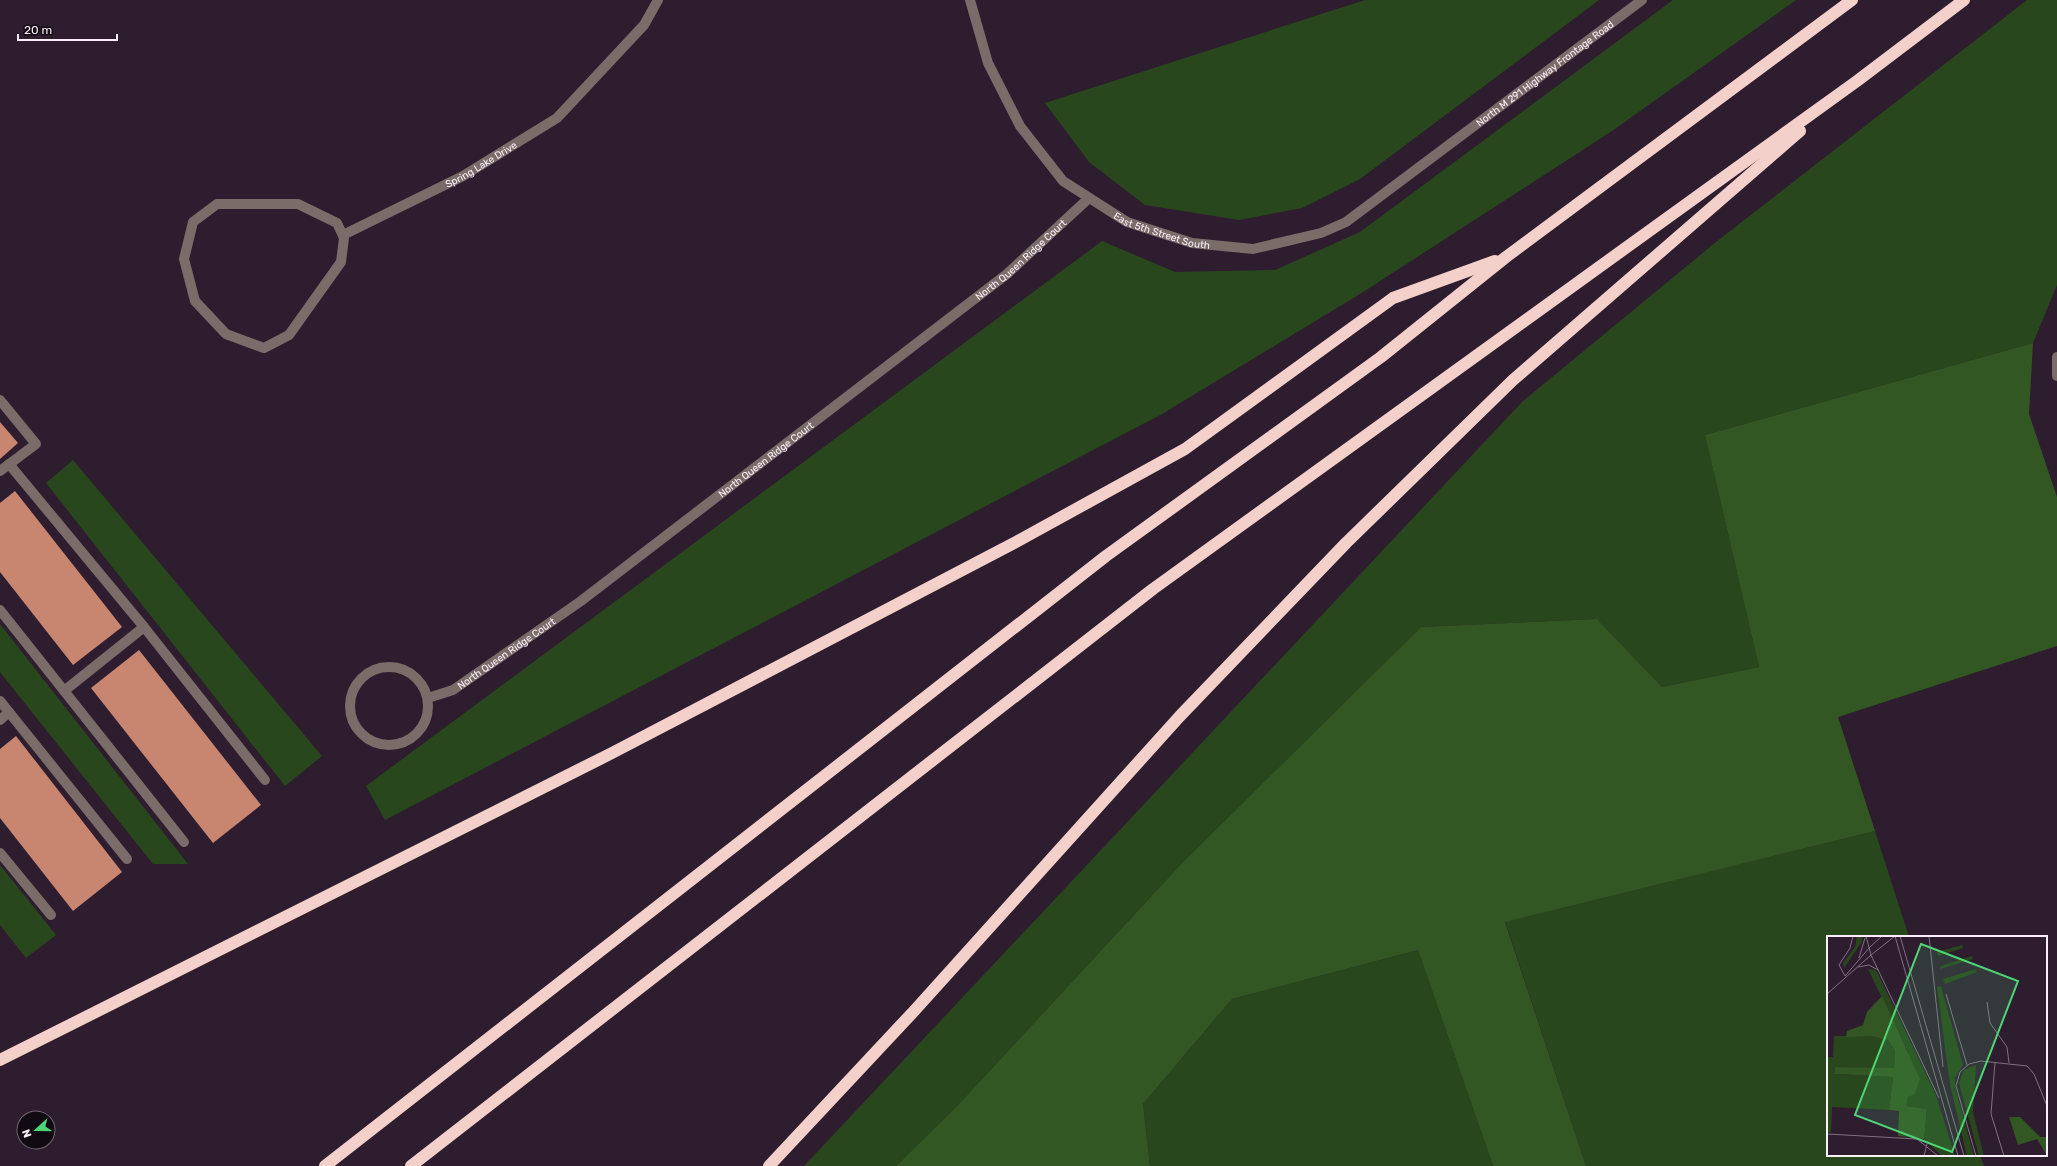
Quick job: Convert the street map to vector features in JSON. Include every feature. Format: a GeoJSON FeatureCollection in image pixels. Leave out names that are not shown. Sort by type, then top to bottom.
{"type":"FeatureCollection","features":[{"type":"Feature","properties":{"kind":"highway"},"geometry":{"type":"LineString","coordinates":[[325,1166],[1106,556],[1381,357],[1506,257],[1852,0]]}},
{"type":"Feature","properties":{"kind":"highway"},"geometry":{"type":"LineString","coordinates":[[411,1166],[1153,589],[1857,81],[1964,0]]}},
{"type":"Feature","properties":{"kind":"highway"},"geometry":{"type":"LineString","coordinates":[[768,1166],[915,1010],[1180,716],[1346,543],[1513,380],[1857,81]]}},
{"type":"Feature","properties":{"kind":"highway"},"geometry":{"type":"LineString","coordinates":[[0,1060],[612,753],[1016,542],[1185,449],[1393,298],[1506,257]]}},
{"type":"Feature","properties":{"kind":"street","name":"Spring Lake Drive"},"geometry":{"type":"LineString","coordinates":[[343,235],[463,176],[557,118],[644,25],[658,0]]}},
{"type":"Feature","properties":{"kind":"street","name":"East 5th Street South"},"geometry":{"type":"LineString","coordinates":[[970,0],[988,63],[1020,126],[1063,182],[1127,222],[1192,243],[1253,249],[1321,234],[1346,222],[1447,146]]}},
{"type":"Feature","properties":{"kind":"street","name":"North M 291 Highway Frontage Road"},"geometry":{"type":"LineString","coordinates":[[1447,146],[1642,0]]}},
{"type":"Feature","properties":{"kind":"street","name":"North Queen Ridge Court"},"geometry":{"type":"LineString","coordinates":[[428,698],[454,690],[581,601],[1007,274],[1089,198]]}},
{"type":"Feature","properties":{"kind":"street"},"geometry":{"type":"LineString","coordinates":[[217,204],[298,204],[337,223],[343,235],[344,238],[341,262],[289,335],[264,348],[226,334],[195,300],[184,259],[193,222],[217,204]]}},
{"type":"Feature","properties":{"kind":"street"},"geometry":{"type":"LineString","coordinates":[[2057,357],[2057,376]]}},
{"type":"Feature","properties":{"kind":"street"},"geometry":{"type":"LineString","coordinates":[[0,400],[36,444],[0,471]]}},
{"type":"Feature","properties":{"kind":"street"},"geometry":{"type":"LineString","coordinates":[[9,464],[144,626],[265,780]]}},
{"type":"Feature","properties":{"kind":"street"},"geometry":{"type":"LineString","coordinates":[[0,610],[184,842]]}},
{"type":"Feature","properties":{"kind":"street"},"geometry":{"type":"LineString","coordinates":[[64,691],[144,626]]}},
{"type":"Feature","properties":{"kind":"street"},"geometry":{"type":"LineString","coordinates":[[393,666],[409,671],[421,683],[428,698],[428,714],[420,730],[408,740],[392,745],[376,744],[362,735],[352,722],[349,705],[352,689],[362,676],[377,668],[393,666]]}},
{"type":"Feature","properties":{"kind":"street"},"geometry":{"type":"LineString","coordinates":[[0,701],[127,859]]}},
{"type":"Feature","properties":{"kind":"street"},"geometry":{"type":"LineString","coordinates":[[0,720],[9,712]]}},
{"type":"Feature","properties":{"kind":"street"},"geometry":{"type":"LineString","coordinates":[[0,853],[51,915]]}},
{"type":"Feature","properties":{"kind":"green space"},"geometry":{"type":"Polygon","coordinates":[[[1365,0],[1599,0],[1360,179],[1302,208],[1239,220],[1145,205],[1089,162],[1045,103],[1365,0]]]}},
{"type":"Feature","properties":{"kind":"green space"},"geometry":{"type":"Polygon","coordinates":[[[1673,0],[1796,0],[1612,131],[1360,294],[1162,414],[385,820],[366,786],[1102,241],[1175,272],[1275,270],[1360,232],[1673,0]]]}},
{"type":"Feature","properties":{"kind":"green space"},"geometry":{"type":"Polygon","coordinates":[[[2027,0],[2057,0],[2057,285],[2033,343],[1705,435],[1759,667],[1662,687],[1597,619],[1421,627],[1183,862],[957,1106],[896,1166],[804,1166],[1523,401],[1716,242],[2027,0]]]}},
{"type":"Feature","properties":{"kind":"green space"},"geometry":{"type":"Polygon","coordinates":[[[2033,343],[2029,414],[2057,497],[2057,646],[1838,717],[1875,831],[1505,922],[1586,1166],[1493,1166],[1418,950],[1232,999],[1143,1104],[1150,1166],[896,1166],[957,1106],[1183,862],[1421,627],[1597,619],[1662,687],[1759,667],[1705,435],[2033,343]]]}},
{"type":"Feature","properties":{"kind":"green space"},"geometry":{"type":"Polygon","coordinates":[[[73,460],[322,756],[285,786],[46,483],[73,460]]]}},
{"type":"Feature","properties":{"kind":"green space"},"geometry":{"type":"Polygon","coordinates":[[[0,624],[188,864],[153,864],[0,672],[0,624]]]}},
{"type":"Feature","properties":{"kind":"green space"},"geometry":{"type":"Polygon","coordinates":[[[1875,831],[1909,936],[1827,936],[1827,1156],[1980,1156],[1984,1166],[1586,1166],[1505,921],[1875,831]]]}},
{"type":"Feature","properties":{"kind":"green space"},"geometry":{"type":"Polygon","coordinates":[[[0,865],[56,935],[26,958],[0,925],[0,865]]]}},
{"type":"Feature","properties":{"kind":"green space"},"geometry":{"type":"Polygon","coordinates":[[[1418,950],[1493,1166],[1150,1166],[1143,1104],[1232,999],[1418,950]]]}},
{"type":"Feature","properties":{"kind":"building"},"geometry":{"type":"Polygon","coordinates":[[[0,422],[18,443],[0,459],[0,422]]]}},
{"type":"Feature","properties":{"kind":"building"},"geometry":{"type":"Polygon","coordinates":[[[15,491],[122,627],[73,665],[0,572],[0,503],[15,491]]]}},
{"type":"Feature","properties":{"kind":"building"},"geometry":{"type":"Polygon","coordinates":[[[139,650],[261,805],[213,843],[91,688],[139,650]]]}},
{"type":"Feature","properties":{"kind":"building"},"geometry":{"type":"Polygon","coordinates":[[[16,736],[122,872],[73,911],[0,818],[0,749],[16,736]]]}}]}
